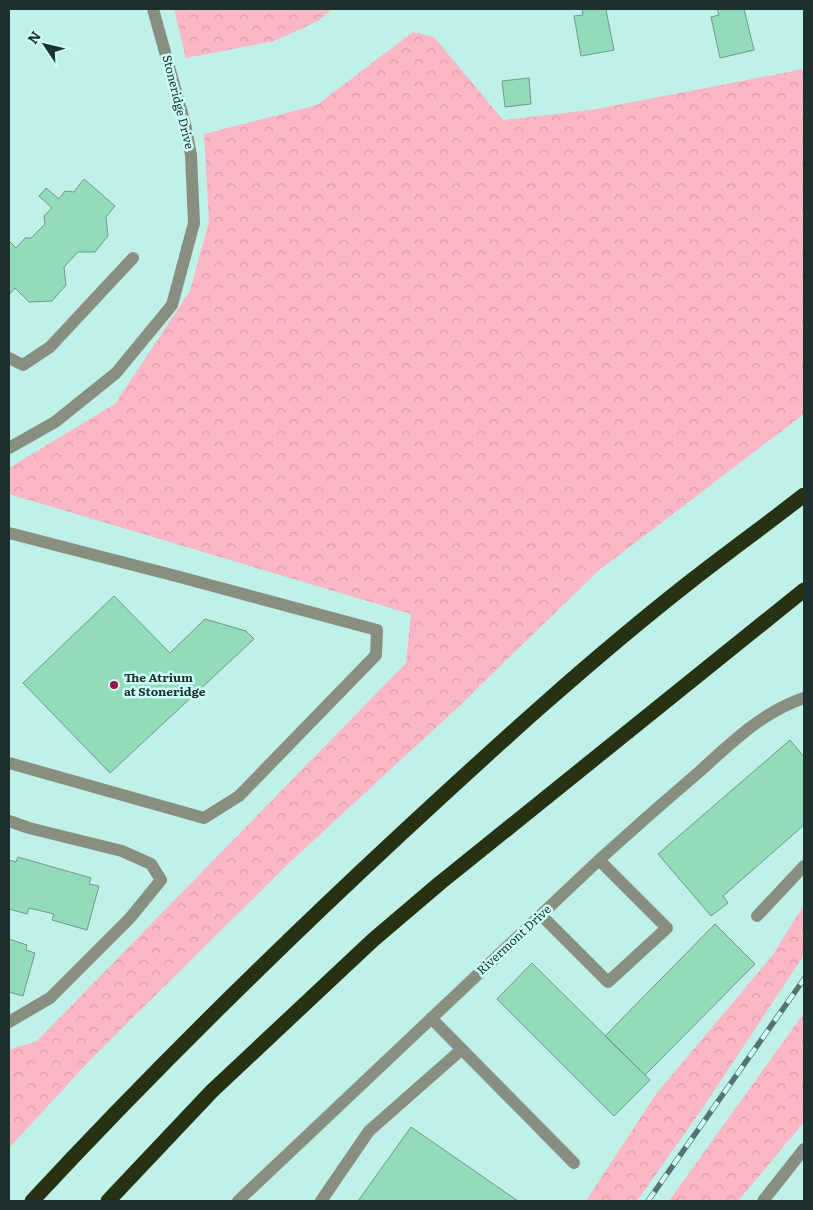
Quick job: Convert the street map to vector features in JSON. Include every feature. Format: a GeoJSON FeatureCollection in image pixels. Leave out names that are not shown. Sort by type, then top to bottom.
{"type":"FeatureCollection","features":[{"type":"Feature","properties":{"kind":"highway"},"geometry":{"type":"LineString","coordinates":[[32,1201],[224,1001],[461,778],[574,679],[690,582],[804,495]]}},
{"type":"Feature","properties":{"kind":"highway"},"geometry":{"type":"LineString","coordinates":[[108,1201],[212,1091],[373,940],[448,876],[804,590]]}},
{"type":"Feature","properties":{"kind":"street","name":"Stoneridge Drive"},"geometry":{"type":"LineString","coordinates":[[9,448],[54,422],[116,373],[172,305],[194,223],[191,155],[185,124],[153,9]]}},
{"type":"Feature","properties":{"kind":"street"},"geometry":{"type":"LineString","coordinates":[[9,358],[23,365],[50,347],[133,258]]}},
{"type":"Feature","properties":{"kind":"street"},"geometry":{"type":"LineString","coordinates":[[9,533],[377,630],[376,655],[239,796],[204,818],[9,762]]}},
{"type":"Feature","properties":{"kind":"street","name":"Rivermont Drive"},"geometry":{"type":"LineString","coordinates":[[238,1201],[599,860],[742,734],[784,705],[804,698]]}},
{"type":"Feature","properties":{"kind":"street"},"geometry":{"type":"LineString","coordinates":[[9,822],[122,850],[151,864],[161,880],[130,918],[50,998],[9,1022]]}},
{"type":"Feature","properties":{"kind":"street"},"geometry":{"type":"LineString","coordinates":[[542,915],[608,982],[667,928],[599,860]]}},
{"type":"Feature","properties":{"kind":"street"},"geometry":{"type":"LineString","coordinates":[[757,916],[804,866]]}},
{"type":"Feature","properties":{"kind":"street"},"geometry":{"type":"LineString","coordinates":[[431,1018],[574,1163]]}},
{"type":"Feature","properties":{"kind":"street"},"geometry":{"type":"LineString","coordinates":[[321,1201],[370,1131],[461,1050]]}},
{"type":"Feature","properties":{"kind":"street"},"geometry":{"type":"LineString","coordinates":[[763,1201],[804,1149]]}},
{"type":"Feature","properties":{"kind":"green space"},"geometry":{"type":"Polygon","coordinates":[[[174,9],[332,9],[318,21],[274,41],[186,58],[174,9]]]}},
{"type":"Feature","properties":{"kind":"green space"},"geometry":{"type":"Polygon","coordinates":[[[413,32],[434,37],[503,120],[591,110],[804,69],[804,414],[598,571],[455,710],[287,865],[91,1059],[9,1148],[9,1050],[37,1041],[406,663],[411,614],[9,494],[9,468],[115,404],[190,291],[209,222],[204,134],[317,105],[413,32]]]}},
{"type":"Feature","properties":{"kind":"green space"},"geometry":{"type":"Polygon","coordinates":[[[804,905],[804,955],[704,1106],[637,1201],[586,1201],[656,1094],[772,956],[804,905]]]}},
{"type":"Feature","properties":{"kind":"green space"},"geometry":{"type":"Polygon","coordinates":[[[804,1013],[804,1122],[738,1201],[669,1201],[804,1013]]]}},
{"type":"Feature","properties":{"kind":"building"},"geometry":{"type":"Polygon","coordinates":[[[582,9],[611,9],[606,10],[614,50],[581,56],[574,16],[583,15],[582,9]]]}},
{"type":"Feature","properties":{"kind":"building"},"geometry":{"type":"Polygon","coordinates":[[[717,9],[744,9],[754,50],[720,58],[711,17],[719,15],[717,9]]]}},
{"type":"Feature","properties":{"kind":"building"},"geometry":{"type":"Polygon","coordinates":[[[529,78],[531,104],[505,107],[502,81],[529,78]]]}},
{"type":"Feature","properties":{"kind":"building"},"geometry":{"type":"Polygon","coordinates":[[[84,179],[115,206],[106,217],[108,236],[95,252],[78,252],[64,267],[66,285],[52,301],[29,302],[15,288],[9,295],[9,241],[16,248],[25,238],[31,238],[45,224],[44,216],[52,208],[39,196],[46,188],[59,199],[65,191],[74,192],[84,179]]]}},
{"type":"Feature","properties":{"kind":"building","name":"The Atrium at Stoneridge"},"geometry":{"type":"Polygon","coordinates":[[[114,596],[170,653],[205,619],[246,631],[254,639],[110,773],[23,683],[114,596]]]}},
{"type":"Feature","properties":{"kind":"building"},"geometry":{"type":"Polygon","coordinates":[[[790,740],[804,757],[804,825],[723,896],[728,903],[711,916],[658,854],[790,740]]]}},
{"type":"Feature","properties":{"kind":"building"},"geometry":{"type":"Polygon","coordinates":[[[18,857],[91,878],[89,884],[99,886],[87,930],[52,920],[54,914],[29,908],[27,914],[9,909],[9,860],[16,862],[18,857]]]}},
{"type":"Feature","properties":{"kind":"building"},"geometry":{"type":"Polygon","coordinates":[[[715,924],[755,964],[645,1075],[605,1036],[715,924]]]}},
{"type":"Feature","properties":{"kind":"building"},"geometry":{"type":"Polygon","coordinates":[[[9,939],[27,945],[26,950],[35,953],[23,996],[9,992],[9,939]]]}},
{"type":"Feature","properties":{"kind":"building"},"geometry":{"type":"Polygon","coordinates":[[[532,963],[650,1080],[614,1116],[497,999],[532,963]]]}},
{"type":"Feature","properties":{"kind":"building"},"geometry":{"type":"Polygon","coordinates":[[[411,1127],[518,1201],[358,1201],[411,1127]]]}},
{"type":"Feature","properties":{"kind":"railway"},"geometry":{"type":"LineString","coordinates":[[648,1201],[804,979]]}},
{"type":"Feature","properties":{"kind":"place","name":"The Atrium at Stoneridge"},"geometry":{"type":"Point","coordinates":[114,685]}}]}
